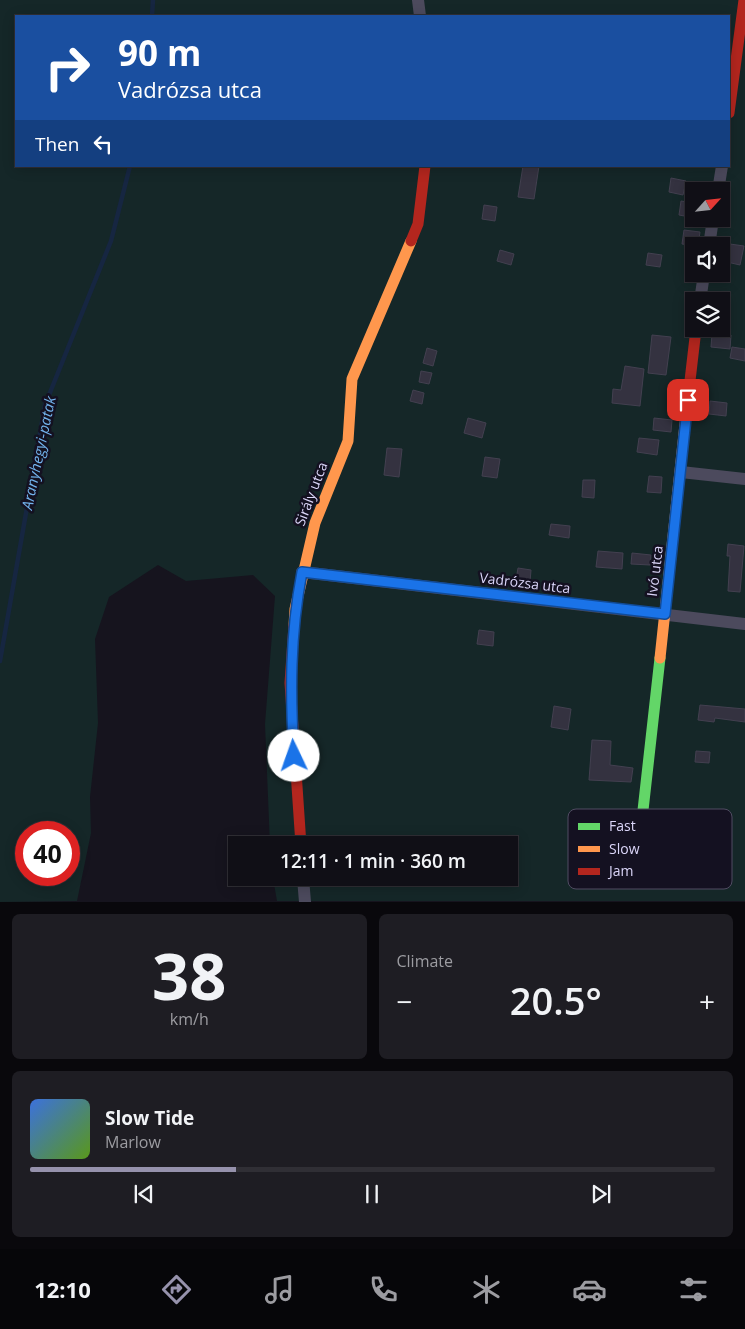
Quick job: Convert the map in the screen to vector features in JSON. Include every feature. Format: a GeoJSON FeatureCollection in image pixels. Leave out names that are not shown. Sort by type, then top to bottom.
{"type":"FeatureCollection","features":[{"type":"Feature","properties":{"kind":"street"},"geometry":{"type":"LineString","coordinates":[[418,0],[420,15]]}},
{"type":"Feature","properties":{"kind":"street"},"geometry":{"type":"LineString","coordinates":[[730,105],[744,0]]}},
{"type":"Feature","properties":{"kind":"street","name":"Sirály utca"},"geometry":{"type":"LineString","coordinates":[[300,836],[290,682],[295,609],[302,572],[315,523],[348,441],[352,379],[418,224],[425,167]]}},
{"type":"Feature","properties":{"kind":"street"},"geometry":{"type":"LineString","coordinates":[[719,182],[722,167]]}},
{"type":"Feature","properties":{"kind":"street","name":"Ivó utca"},"geometry":{"type":"LineString","coordinates":[[643,809],[682,472],[695,337]]}},
{"type":"Feature","properties":{"kind":"street"},"geometry":{"type":"LineString","coordinates":[[682,472],[745,479]]}},
{"type":"Feature","properties":{"kind":"street","name":"Vadrózsa utca"},"geometry":{"type":"LineString","coordinates":[[302,572],[745,624]]}},
{"type":"Feature","properties":{"kind":"street"},"geometry":{"type":"LineString","coordinates":[[304,886],[305,902]]}},
{"type":"Feature","properties":{"kind":"shaded area"},"geometry":{"type":"Polygon","coordinates":[[[0,0],[745,0],[745,901],[277,901],[274,886],[518,886],[518,836],[270,836],[265,724],[275,596],[253,575],[186,581],[158,565],[109,597],[95,639],[98,723],[90,797],[91,833],[77,901],[0,902],[0,0]]]}},
{"type":"Feature","properties":{"kind":"building"},"geometry":{"type":"Polygon","coordinates":[[[523,167],[539,167],[534,199],[518,197],[523,167]]]}},
{"type":"Feature","properties":{"kind":"building"},"geometry":{"type":"Polygon","coordinates":[[[671,178],[686,181],[683,195],[669,192],[671,178]]]}},
{"type":"Feature","properties":{"kind":"building"},"geometry":{"type":"Polygon","coordinates":[[[681,201],[685,202],[685,216],[679,215],[681,201]]]}},
{"type":"Feature","properties":{"kind":"building"},"geometry":{"type":"Polygon","coordinates":[[[484,205],[497,207],[495,221],[482,219],[484,205]]]}},
{"type":"Feature","properties":{"kind":"building"},"geometry":{"type":"Polygon","coordinates":[[[684,230],[700,232],[699,237],[685,237],[685,244],[682,244],[684,230]]]}},
{"type":"Feature","properties":{"kind":"building"},"geometry":{"type":"Polygon","coordinates":[[[730,244],[744,246],[740,265],[730,263],[730,244]]]}},
{"type":"Feature","properties":{"kind":"building"},"geometry":{"type":"Polygon","coordinates":[[[500,250],[514,254],[511,265],[497,261],[500,250]]]}},
{"type":"Feature","properties":{"kind":"building"},"geometry":{"type":"Polygon","coordinates":[[[648,253],[662,255],[660,267],[646,265],[648,253]]]}},
{"type":"Feature","properties":{"kind":"building"},"geometry":{"type":"Polygon","coordinates":[[[652,335],[671,337],[666,375],[648,373],[652,335]]]}},
{"type":"Feature","properties":{"kind":"building"},"geometry":{"type":"Polygon","coordinates":[[[731,335],[730,349],[711,347],[712,337],[730,337],[731,335]]]}},
{"type":"Feature","properties":{"kind":"building"},"geometry":{"type":"Polygon","coordinates":[[[732,347],[745,349],[745,361],[730,358],[732,347]]]}},
{"type":"Feature","properties":{"kind":"building"},"geometry":{"type":"Polygon","coordinates":[[[427,348],[437,351],[433,366],[423,363],[427,348]]]}},
{"type":"Feature","properties":{"kind":"building"},"geometry":{"type":"Polygon","coordinates":[[[625,366],[644,369],[640,406],[612,403],[613,389],[621,390],[625,366]]]}},
{"type":"Feature","properties":{"kind":"building"},"geometry":{"type":"Polygon","coordinates":[[[421,371],[432,373],[429,384],[419,382],[421,371]]]}},
{"type":"Feature","properties":{"kind":"building"},"geometry":{"type":"Polygon","coordinates":[[[413,390],[424,393],[422,404],[410,401],[413,390]]]}},
{"type":"Feature","properties":{"kind":"building"},"geometry":{"type":"Polygon","coordinates":[[[710,401],[727,403],[726,416],[709,414],[710,401]]]}},
{"type":"Feature","properties":{"kind":"building"},"geometry":{"type":"Polygon","coordinates":[[[468,418],[486,423],[482,438],[464,433],[468,418]]]}},
{"type":"Feature","properties":{"kind":"building"},"geometry":{"type":"Polygon","coordinates":[[[654,418],[672,420],[671,432],[653,430],[654,418]]]}},
{"type":"Feature","properties":{"kind":"building"},"geometry":{"type":"Polygon","coordinates":[[[639,438],[659,440],[657,455],[637,452],[639,438]]]}},
{"type":"Feature","properties":{"kind":"building"},"geometry":{"type":"Polygon","coordinates":[[[387,448],[402,449],[399,477],[384,475],[387,448]]]}},
{"type":"Feature","properties":{"kind":"building"},"geometry":{"type":"Polygon","coordinates":[[[485,457],[500,459],[497,478],[482,476],[485,457]]]}},
{"type":"Feature","properties":{"kind":"building"},"geometry":{"type":"Polygon","coordinates":[[[649,476],[662,477],[661,493],[647,492],[649,476]]]}},
{"type":"Feature","properties":{"kind":"building"},"geometry":{"type":"Polygon","coordinates":[[[583,480],[595,480],[594,498],[582,497],[583,480]]]}},
{"type":"Feature","properties":{"kind":"building"},"geometry":{"type":"Polygon","coordinates":[[[551,524],[570,526],[569,538],[549,535],[551,524]]]}},
{"type":"Feature","properties":{"kind":"building"},"geometry":{"type":"Polygon","coordinates":[[[728,544],[744,546],[740,592],[728,591],[730,556],[727,556],[728,544]]]}},
{"type":"Feature","properties":{"kind":"building"},"geometry":{"type":"Polygon","coordinates":[[[598,551],[623,553],[622,569],[596,567],[598,551]]]}},
{"type":"Feature","properties":{"kind":"building"},"geometry":{"type":"Polygon","coordinates":[[[632,553],[651,555],[650,565],[631,564],[632,553]]]}},
{"type":"Feature","properties":{"kind":"building"},"geometry":{"type":"Polygon","coordinates":[[[518,568],[531,570],[530,582],[516,580],[518,568]]]}},
{"type":"Feature","properties":{"kind":"building"},"geometry":{"type":"Polygon","coordinates":[[[479,630],[494,632],[493,646],[477,644],[479,630]]]}},
{"type":"Feature","properties":{"kind":"building"},"geometry":{"type":"Polygon","coordinates":[[[700,705],[745,709],[745,722],[715,718],[714,722],[698,720],[700,705]]]}},
{"type":"Feature","properties":{"kind":"building"},"geometry":{"type":"Polygon","coordinates":[[[554,706],[571,709],[568,730],[551,727],[554,706]]]}},
{"type":"Feature","properties":{"kind":"building"},"geometry":{"type":"Polygon","coordinates":[[[592,740],[611,741],[610,765],[633,768],[631,782],[589,780],[592,740]]]}},
{"type":"Feature","properties":{"kind":"building"},"geometry":{"type":"Polygon","coordinates":[[[696,751],[710,752],[709,763],[695,762],[696,751]]]}},
{"type":"Feature","properties":{"kind":"waterway","name":"Aranyhegyi-patak"},"geometry":{"type":"LineString","coordinates":[[152,15],[153,0]]}},
{"type":"Feature","properties":{"kind":"waterway","name":"Aranyhegyi-patak"},"geometry":{"type":"LineString","coordinates":[[0,661],[45,405],[111,241],[130,167]]}},
{"type":"Feature","properties":{"kind":"traffic: fast"},"geometry":{"type":"LineString","coordinates":[[643,809],[660,658]]}},
{"type":"Feature","properties":{"kind":"traffic: slow"},"geometry":{"type":"LineString","coordinates":[[294,625],[295,609],[315,523],[348,441],[352,379],[411,241]]}},
{"type":"Feature","properties":{"kind":"traffic: slow"},"geometry":{"type":"LineString","coordinates":[[660,658],[686,415]]}},
{"type":"Feature","properties":{"kind":"traffic: jam"},"geometry":{"type":"LineString","coordinates":[[730,105],[744,0]]}},
{"type":"Feature","properties":{"kind":"traffic: jam"},"geometry":{"type":"LineString","coordinates":[[411,241],[418,224],[425,167]]}},
{"type":"Feature","properties":{"kind":"traffic: jam"},"geometry":{"type":"LineString","coordinates":[[686,415],[695,337]]}},
{"type":"Feature","properties":{"kind":"traffic: jam"},"geometry":{"type":"LineString","coordinates":[[294,625],[290,683],[300,836]]}},
{"type":"Feature","properties":{"kind":"route"},"geometry":{"type":"LineString","coordinates":[[294,756],[290,682],[295,609],[302,572],[665,614],[682,472],[688,400]]}}]}
